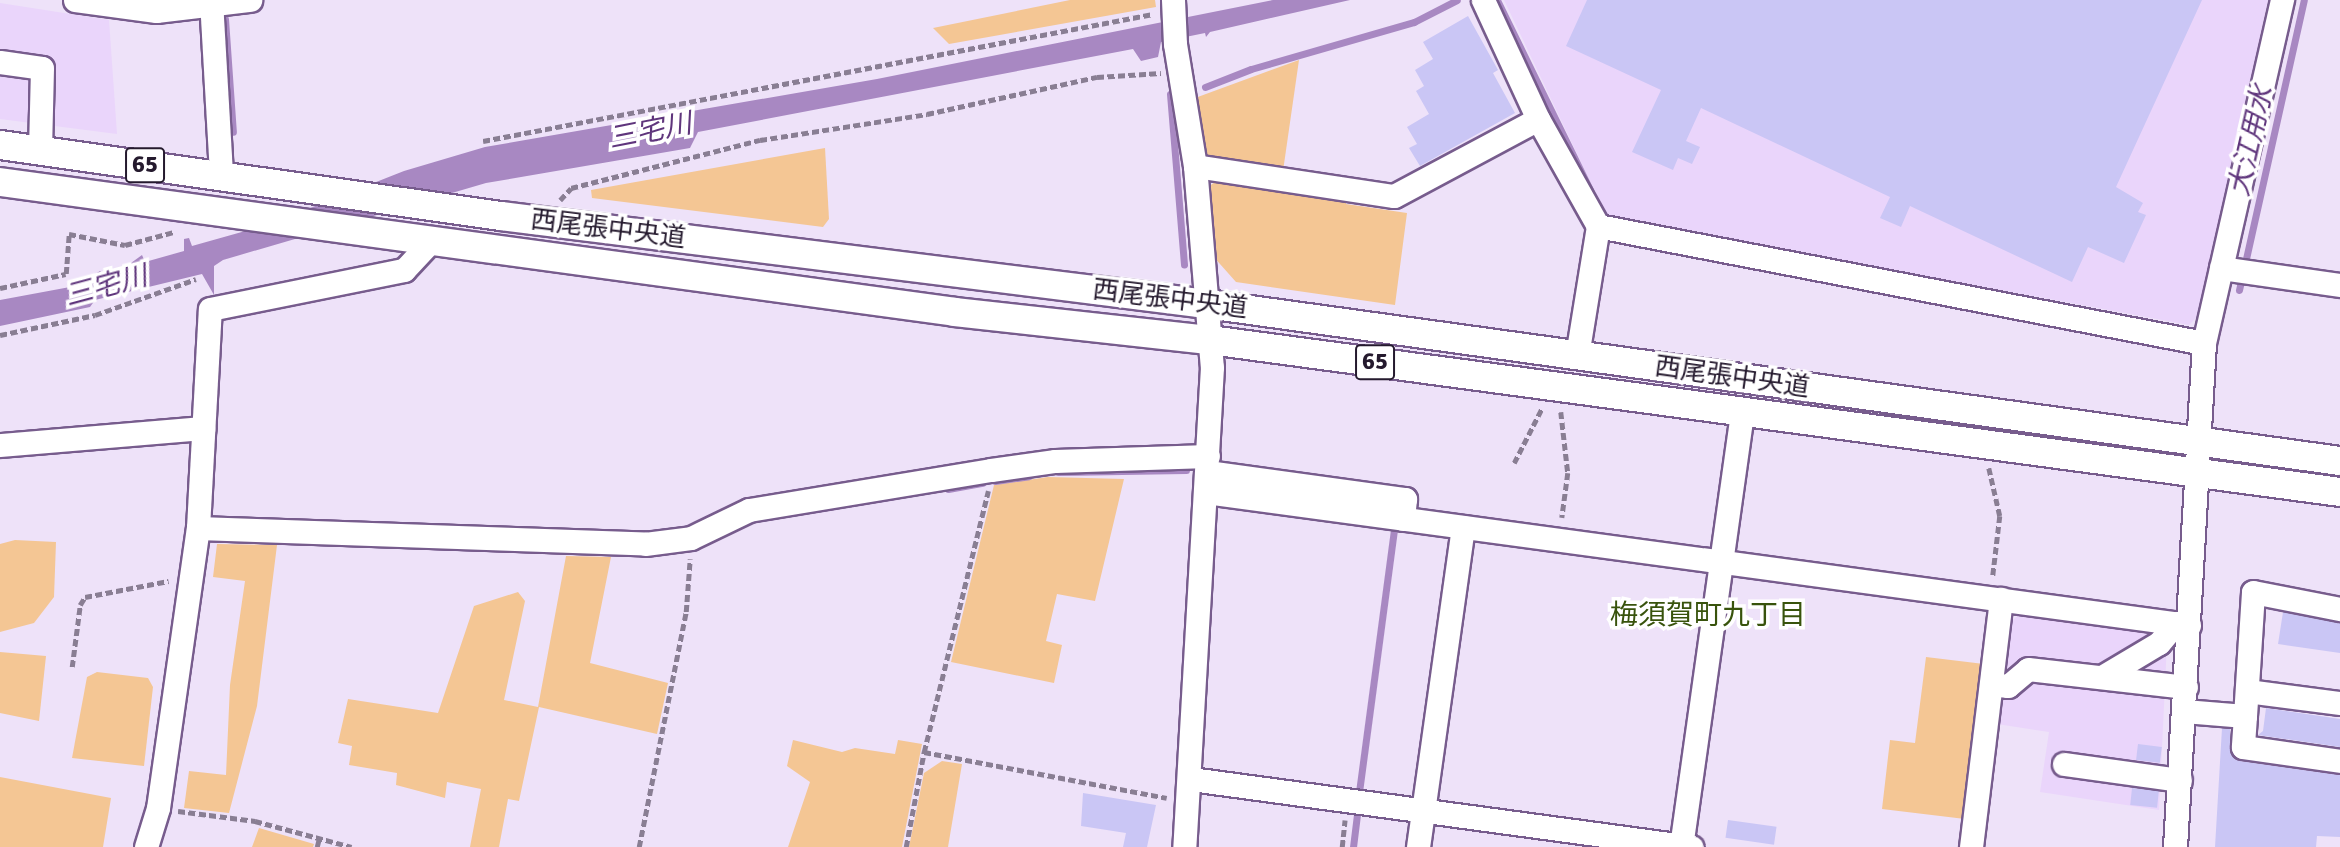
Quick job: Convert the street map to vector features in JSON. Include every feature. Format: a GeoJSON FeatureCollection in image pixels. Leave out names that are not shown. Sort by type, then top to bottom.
{"type":"FeatureCollection","features":[{"type":"Feature","properties":{"kind":"main road","name":"西尾張中央道"},"geometry":{"type":"LineString","coordinates":[[0,145],[289,188],[538,221],[1207,304],[2340,461]]}},
{"type":"Feature","properties":{"kind":"main road","name":"西尾張中央道"},"geometry":{"type":"LineString","coordinates":[[0,182],[955,312],[1210,340],[2340,492]]}},
{"type":"Feature","properties":{"kind":"street"},"geometry":{"type":"LineString","coordinates":[[75,0],[156,10],[250,0]]}},
{"type":"Feature","properties":{"kind":"street"},"geometry":{"type":"LineString","coordinates":[[1483,0],[1538,119],[1598,226],[1577,356]]}},
{"type":"Feature","properties":{"kind":"street"},"geometry":{"type":"LineString","coordinates":[[2175,847],[2186,687],[2183,624],[2204,343],[2235,271],[2282,0]]}},
{"type":"Feature","properties":{"kind":"street"},"geometry":{"type":"LineString","coordinates":[[211,4],[221,176]]}},
{"type":"Feature","properties":{"kind":"street"},"geometry":{"type":"LineString","coordinates":[[1173,8],[1175,44],[1195,166],[1210,340],[1207,473],[1190,790],[1184,847]]}},
{"type":"Feature","properties":{"kind":"street"},"geometry":{"type":"LineString","coordinates":[[0,62],[42,68],[40,151]]}},
{"type":"Feature","properties":{"kind":"street"},"geometry":{"type":"LineString","coordinates":[[1195,166],[1394,196],[1538,119]]}},
{"type":"Feature","properties":{"kind":"street"},"geometry":{"type":"LineString","coordinates":[[1598,226],[2204,343]]}},
{"type":"Feature","properties":{"kind":"street"},"geometry":{"type":"LineString","coordinates":[[146,847],[158,808],[198,528],[209,309],[404,270],[420,240]]}},
{"type":"Feature","properties":{"kind":"street"},"geometry":{"type":"LineString","coordinates":[[2235,271],[2340,285]]}},
{"type":"Feature","properties":{"kind":"street"},"geometry":{"type":"LineString","coordinates":[[1190,790],[1423,811],[1685,847],[1742,411]]}},
{"type":"Feature","properties":{"kind":"street"},"geometry":{"type":"LineString","coordinates":[[0,446],[203,428]]}},
{"type":"Feature","properties":{"kind":"street"},"geometry":{"type":"LineString","coordinates":[[198,528],[645,544],[691,538],[749,510],[1055,461],[1207,473],[1403,519],[2183,624]]}},
{"type":"Feature","properties":{"kind":"street"},"geometry":{"type":"LineString","coordinates":[[1418,847],[1463,527]]}},
{"type":"Feature","properties":{"kind":"street"},"geometry":{"type":"LineString","coordinates":[[2340,609],[2253,593],[2243,747],[2340,761]]}},
{"type":"Feature","properties":{"kind":"street"},"geometry":{"type":"LineString","coordinates":[[1971,847],[1991,684],[1996,599]]}},
{"type":"Feature","properties":{"kind":"street"},"geometry":{"type":"LineString","coordinates":[[2102,677],[2158,643],[2183,624]]}},
{"type":"Feature","properties":{"kind":"street"},"geometry":{"type":"LineString","coordinates":[[1991,684],[2008,686],[2028,669],[2186,687]]}},
{"type":"Feature","properties":{"kind":"street"},"geometry":{"type":"LineString","coordinates":[[2246,691],[2340,703]]}},
{"type":"Feature","properties":{"kind":"street"},"geometry":{"type":"LineString","coordinates":[[2184,710],[2245,716]]}},
{"type":"Feature","properties":{"kind":"street"},"geometry":{"type":"LineString","coordinates":[[2064,764],[2180,780]]}},
{"type":"Feature","properties":{"kind":"path"},"geometry":{"type":"LineString","coordinates":[[483,141],[1173,8]]}},
{"type":"Feature","properties":{"kind":"path"},"geometry":{"type":"LineString","coordinates":[[538,221],[571,188],[760,140],[927,114],[1097,78],[1179,71]]}},
{"type":"Feature","properties":{"kind":"path"},"geometry":{"type":"LineString","coordinates":[[0,288],[66,274],[69,234],[125,245],[174,232],[192,209]]}},
{"type":"Feature","properties":{"kind":"path"},"geometry":{"type":"LineString","coordinates":[[0,335],[95,315],[196,279]]}},
{"type":"Feature","properties":{"kind":"path"},"geometry":{"type":"LineString","coordinates":[[1514,463],[1545,402],[1558,387]]}},
{"type":"Feature","properties":{"kind":"path"},"geometry":{"type":"LineString","coordinates":[[1558,387],[1568,473],[1560,540]]}},
{"type":"Feature","properties":{"kind":"path"},"geometry":{"type":"LineString","coordinates":[[1980,443],[2000,516],[1996,599]]}},
{"type":"Feature","properties":{"kind":"path"},"geometry":{"type":"LineString","coordinates":[[906,847],[924,751],[991,470]]}},
{"type":"Feature","properties":{"kind":"path"},"geometry":{"type":"LineString","coordinates":[[639,847],[686,612],[691,538]]}},
{"type":"Feature","properties":{"kind":"path"},"geometry":{"type":"LineString","coordinates":[[72,667],[80,606],[85,597],[191,577]]}},
{"type":"Feature","properties":{"kind":"path"},"geometry":{"type":"LineString","coordinates":[[924,751],[1190,790]]}},
{"type":"Feature","properties":{"kind":"path"},"geometry":{"type":"LineString","coordinates":[[158,808],[255,821],[352,847]]}},
{"type":"Feature","properties":{"kind":"path"},"geometry":{"type":"LineString","coordinates":[[317,847],[318,839]]}},
{"type":"Feature","properties":{"kind":"shaded area"},"geometry":{"type":"Polygon","coordinates":[[[1070,0],[1155,0],[1156,7],[949,44],[933,28],[1070,0]]]}},
{"type":"Feature","properties":{"kind":"shaded area"},"geometry":{"type":"Polygon","coordinates":[[[1504,0],[2268,0],[2200,314],[2189,325],[1607,217],[1504,0]]]}},
{"type":"Feature","properties":{"kind":"shaded area"},"geometry":{"type":"Polygon","coordinates":[[[0,3],[109,20],[117,134],[0,119],[0,3]]]}},
{"type":"Feature","properties":{"kind":"shaded area"},"geometry":{"type":"Polygon","coordinates":[[[1299,60],[1283,171],[1213,163],[1200,152],[1195,98],[1299,60]]]}},
{"type":"Feature","properties":{"kind":"shaded area"},"geometry":{"type":"Polygon","coordinates":[[[825,148],[829,219],[823,227],[592,198],[591,190],[825,148]]]}},
{"type":"Feature","properties":{"kind":"shaded area"},"geometry":{"type":"Polygon","coordinates":[[[1221,178],[1346,195],[1346,204],[1407,213],[1395,305],[1236,282],[1212,255],[1205,189],[1221,178]]]}},
{"type":"Feature","properties":{"kind":"shaded area"},"geometry":{"type":"Polygon","coordinates":[[[1048,477],[1124,479],[1095,601],[1057,594],[1046,641],[1062,645],[1054,683],[951,662],[994,485],[1048,477]]]}},
{"type":"Feature","properties":{"kind":"shaded area"},"geometry":{"type":"Polygon","coordinates":[[[15,540],[56,542],[54,597],[34,623],[0,632],[0,544],[15,540]]]}},
{"type":"Feature","properties":{"kind":"shaded area"},"geometry":{"type":"Polygon","coordinates":[[[217,544],[277,545],[257,706],[229,813],[184,808],[189,771],[226,775],[230,685],[245,581],[213,577],[217,544]]]}},
{"type":"Feature","properties":{"kind":"shaded area"},"geometry":{"type":"Polygon","coordinates":[[[566,556],[611,557],[590,663],[668,683],[657,734],[539,707],[519,801],[508,799],[499,847],[470,847],[481,789],[447,782],[445,798],[396,785],[397,773],[349,765],[352,746],[338,743],[348,699],[438,713],[474,606],[518,592],[525,601],[504,700],[538,707],[566,556]]]}},
{"type":"Feature","properties":{"kind":"shaded area"},"geometry":{"type":"Polygon","coordinates":[[[2021,613],[2158,630],[2167,643],[2159,810],[2040,792],[2049,732],[1997,724],[2009,623],[2021,613]]]}},
{"type":"Feature","properties":{"kind":"shaded area"},"geometry":{"type":"Polygon","coordinates":[[[0,652],[46,656],[39,721],[0,713],[0,652]]]}},
{"type":"Feature","properties":{"kind":"shaded area"},"geometry":{"type":"Polygon","coordinates":[[[1926,657],[1984,664],[1965,819],[1882,809],[1890,740],[1915,743],[1926,657]]]}},
{"type":"Feature","properties":{"kind":"shaded area"},"geometry":{"type":"Polygon","coordinates":[[[97,672],[148,678],[153,687],[144,766],[72,758],[87,677],[97,672]]]}},
{"type":"Feature","properties":{"kind":"shaded area"},"geometry":{"type":"Polygon","coordinates":[[[793,740],[842,752],[855,748],[895,754],[898,740],[922,744],[902,847],[788,847],[810,782],[787,766],[793,740]]]}},
{"type":"Feature","properties":{"kind":"shaded area"},"geometry":{"type":"Polygon","coordinates":[[[942,761],[962,764],[948,847],[909,847],[924,773],[942,761]]]}},
{"type":"Feature","properties":{"kind":"shaded area"},"geometry":{"type":"Polygon","coordinates":[[[0,777],[111,798],[103,847],[0,847],[0,777]]]}},
{"type":"Feature","properties":{"kind":"shaded area"},"geometry":{"type":"Polygon","coordinates":[[[259,828],[314,844],[313,847],[252,847],[259,828]]]}},
{"type":"Feature","properties":{"kind":"water","name":"三宅川"},"geometry":{"type":"Polygon","coordinates":[[[1273,0],[1350,0],[1210,32],[1206,37],[1205,33],[1161,42],[1158,57],[1141,61],[1133,49],[698,132],[690,148],[486,183],[223,260],[214,266],[214,295],[202,274],[95,300],[90,307],[0,326],[0,300],[97,282],[94,275],[100,271],[109,279],[142,255],[145,262],[184,251],[184,239],[189,238],[192,246],[267,225],[404,171],[485,147],[877,79],[1273,0]]]}},
{"type":"Feature","properties":{"kind":"building"},"geometry":{"type":"Polygon","coordinates":[[[1587,0],[2202,0],[2116,187],[2143,203],[2138,212],[2146,215],[2124,263],[2088,247],[2072,282],[1910,206],[1901,227],[1880,218],[1890,197],[1701,108],[1686,141],[1700,147],[1692,164],[1678,158],[1673,170],[1632,152],[1661,90],[1566,46],[1587,0]]]}},
{"type":"Feature","properties":{"kind":"building"},"geometry":{"type":"Polygon","coordinates":[[[1468,16],[1498,70],[1493,73],[1515,113],[1420,166],[1409,148],[1417,144],[1407,127],[1429,114],[1416,91],[1424,86],[1415,70],[1433,59],[1423,42],[1468,16]]]}},
{"type":"Feature","properties":{"kind":"building"},"geometry":{"type":"Polygon","coordinates":[[[2283,612],[2340,623],[2340,653],[2278,644],[2283,612]]]}},
{"type":"Feature","properties":{"kind":"building"},"geometry":{"type":"Polygon","coordinates":[[[2266,708],[2340,719],[2340,747],[2258,735],[2263,731],[2266,708]]]}},
{"type":"Feature","properties":{"kind":"building"},"geometry":{"type":"Polygon","coordinates":[[[2222,728],[2230,729],[2230,752],[2240,761],[2340,775],[2340,837],[2317,836],[2316,847],[2215,847],[2222,728]]]}},
{"type":"Feature","properties":{"kind":"building"},"geometry":{"type":"Polygon","coordinates":[[[2138,744],[2162,747],[2160,763],[2136,760],[2138,744]]]}},
{"type":"Feature","properties":{"kind":"building"},"geometry":{"type":"Polygon","coordinates":[[[2132,788],[2159,791],[2157,808],[2130,805],[2132,788]]]}},
{"type":"Feature","properties":{"kind":"building"},"geometry":{"type":"Polygon","coordinates":[[[1083,793],[1156,805],[1147,847],[1123,847],[1126,833],[1081,826],[1083,793]]]}},
{"type":"Feature","properties":{"kind":"building"},"geometry":{"type":"Polygon","coordinates":[[[1728,820],[1777,827],[1774,845],[1725,838],[1728,820]]]}},
{"type":"Feature","properties":{"kind":"waterway"},"geometry":{"type":"LineString","coordinates":[[1205,87],[1251,69],[1414,22],[1457,0]]}},
{"type":"Feature","properties":{"kind":"waterway"},"geometry":{"type":"LineString","coordinates":[[1497,0],[1590,190]]}},
{"type":"Feature","properties":{"kind":"waterway","name":"大江用水"},"geometry":{"type":"LineString","coordinates":[[2239,290],[2304,0]]}},
{"type":"Feature","properties":{"kind":"waterway"},"geometry":{"type":"LineString","coordinates":[[225,19],[233,132]]}},
{"type":"Feature","properties":{"kind":"waterway"},"geometry":{"type":"LineString","coordinates":[[1170,94],[1184,264]]}},
{"type":"Feature","properties":{"kind":"waterway"},"geometry":{"type":"LineString","coordinates":[[1058,472],[1186,470]]}},
{"type":"Feature","properties":{"kind":"waterway"},"geometry":{"type":"LineString","coordinates":[[995,481],[1029,476]]}},
{"type":"Feature","properties":{"kind":"waterway"},"geometry":{"type":"LineString","coordinates":[[948,489],[982,483]]}},
{"type":"Feature","properties":{"kind":"waterway"},"geometry":{"type":"LineString","coordinates":[[1359,792],[1394,528]]}},
{"type":"Feature","properties":{"kind":"waterway"},"geometry":{"type":"LineString","coordinates":[[1353,847],[1357,813]]}},
{"type":"Feature","properties":{"kind":"district","name":"梅須賀町九丁目"},"geometry":{"type":"Point","coordinates":[1708,615]}}]}
